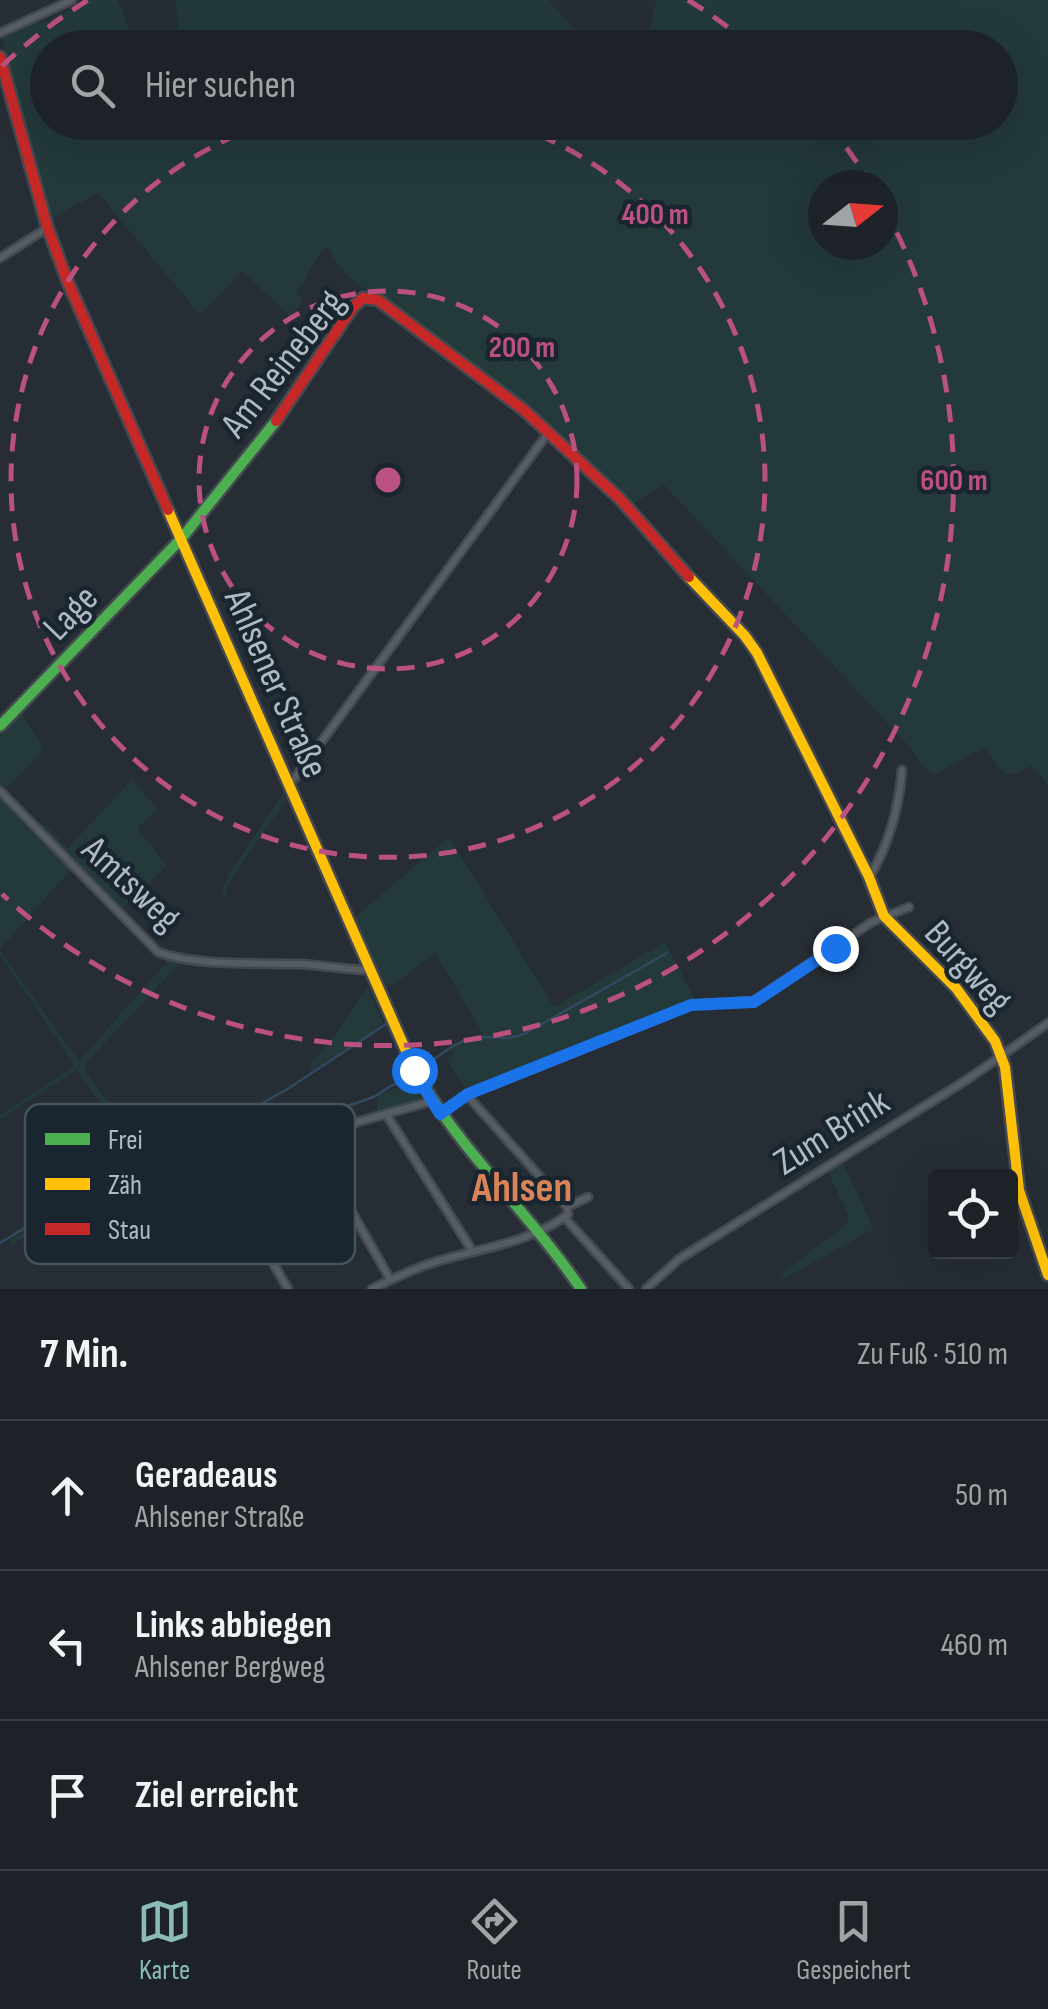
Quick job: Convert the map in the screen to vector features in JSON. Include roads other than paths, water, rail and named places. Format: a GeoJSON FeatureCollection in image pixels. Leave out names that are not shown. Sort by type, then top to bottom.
{"type":"FeatureCollection","features":[{"type":"Feature","properties":{"kind":"street"},"geometry":{"type":"LineString","coordinates":[[0,33],[72,0]]}},
{"type":"Feature","properties":{"kind":"street","name":"Ahlsener Straße"},"geometry":{"type":"LineString","coordinates":[[0,57],[48,228],[67,280],[414,1070],[440,1114],[581,1289]]}},
{"type":"Feature","properties":{"kind":"street"},"geometry":{"type":"LineString","coordinates":[[0,258],[48,228]]}},
{"type":"Feature","properties":{"kind":"street","name":"Am Reineberg"},"geometry":{"type":"LineString","coordinates":[[181,539],[278,419],[344,318],[364,298],[378,300],[524,410],[628,510]]}},
{"type":"Feature","properties":{"kind":"street"},"geometry":{"type":"LineString","coordinates":[[289,786],[548,432]]}},
{"type":"Feature","properties":{"kind":"street","name":"Burgweg"},"geometry":{"type":"LineString","coordinates":[[628,510],[757,653],[869,877],[884,916],[956,988],[995,1041],[1006,1079],[1019,1190],[1048,1275]]}},
{"type":"Feature","properties":{"kind":"street","name":"Lage"},"geometry":{"type":"LineString","coordinates":[[0,726],[181,539]]}},
{"type":"Feature","properties":{"kind":"street"},"geometry":{"type":"LineString","coordinates":[[869,877],[878,863],[899,803],[902,770]]}},
{"type":"Feature","properties":{"kind":"street","name":"Amtsweg"},"geometry":{"type":"LineString","coordinates":[[0,791],[158,952],[226,962],[370,970]]}},
{"type":"Feature","properties":{"kind":"street"},"geometry":{"type":"LineString","coordinates":[[440,1114],[468,1094],[691,1005],[754,1002],[884,916],[909,907]]}},
{"type":"Feature","properties":{"kind":"street","name":"Zum Brink"},"geometry":{"type":"LineString","coordinates":[[646,1289],[679,1259],[951,1090],[1048,1023]]}},
{"type":"Feature","properties":{"kind":"street"},"geometry":{"type":"LineString","coordinates":[[372,1289],[428,1264],[538,1231],[568,1214],[568,1207],[468,1094]]}},
{"type":"Feature","properties":{"kind":"street"},"geometry":{"type":"LineString","coordinates":[[355,1123],[432,1102]]}},
{"type":"Feature","properties":{"kind":"street"},"geometry":{"type":"LineString","coordinates":[[386,1114],[473,1252]]}},
{"type":"Feature","properties":{"kind":"street"},"geometry":{"type":"LineString","coordinates":[[568,1207],[588,1197]]}},
{"type":"Feature","properties":{"kind":"street"},"geometry":{"type":"LineString","coordinates":[[564,1217],[629,1289]]}},
{"type":"Feature","properties":{"kind":"street"},"geometry":{"type":"LineString","coordinates":[[355,1218],[390,1280]]}},
{"type":"Feature","properties":{"kind":"street"},"geometry":{"type":"LineString","coordinates":[[274,1264],[288,1289]]}},
{"type":"Feature","properties":{"kind":"waterway"},"geometry":{"type":"LineString","coordinates":[[423,1067],[471,1038],[507,1038],[526,1033],[667,953]]}},
{"type":"Feature","properties":{"kind":"waterway"},"geometry":{"type":"LineString","coordinates":[[261,1104],[386,1024]]}},
{"type":"Feature","properties":{"kind":"waterway"},"geometry":{"type":"LineString","coordinates":[[353,1104],[407,1078]]}},
{"type":"Feature","properties":{"kind":"waterway"},"geometry":{"type":"LineString","coordinates":[[0,1243],[25,1228]]}},
{"type":"Feature","properties":{"kind":"district","name":"Ahlsen"},"geometry":{"type":"Point","coordinates":[522,1186]}}]}
